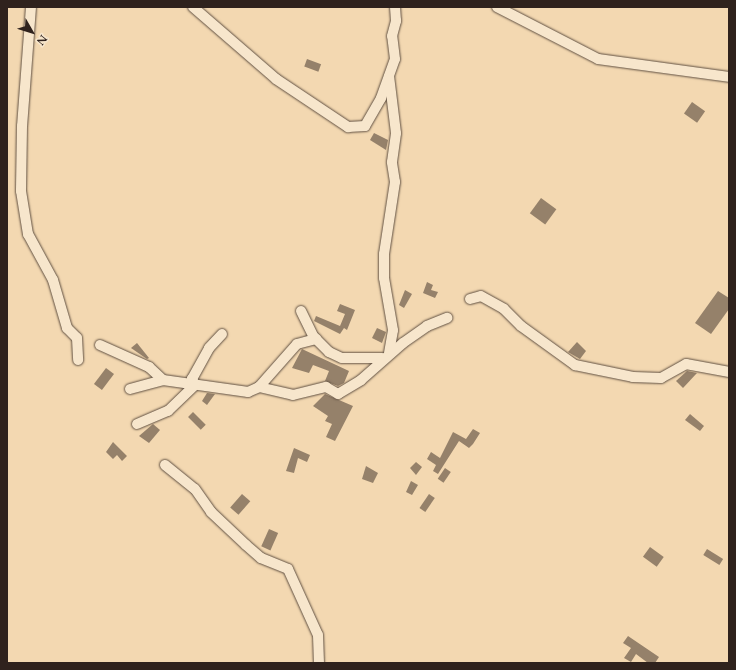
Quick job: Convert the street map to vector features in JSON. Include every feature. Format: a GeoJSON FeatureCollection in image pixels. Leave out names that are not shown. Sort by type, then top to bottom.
{"type":"FeatureCollection","features":[{"type":"Feature","properties":{"kind":"street"},"geometry":{"type":"LineString","coordinates":[[31,7],[22,126],[21,191],[28,234],[50,274],[67,328],[77,338],[78,360]]}},
{"type":"Feature","properties":{"kind":"street"},"geometry":{"type":"LineString","coordinates":[[193,7],[276,79],[348,127],[365,126],[381,98],[395,59],[392,36],[396,21],[395,7]]}},
{"type":"Feature","properties":{"kind":"street"},"geometry":{"type":"LineString","coordinates":[[497,7],[598,59],[729,77]]}},
{"type":"Feature","properties":{"kind":"street"},"geometry":{"type":"LineString","coordinates":[[385,356],[392,330],[384,278],[384,254],[395,182],[392,162],[396,133],[389,76]]}},
{"type":"Feature","properties":{"kind":"street"},"geometry":{"type":"LineString","coordinates":[[470,299],[481,296],[504,309],[521,326],[575,365],[633,377],[661,378],[686,364],[729,372]]}},
{"type":"Feature","properties":{"kind":"street"},"geometry":{"type":"LineString","coordinates":[[301,311],[316,340],[329,352],[342,358],[385,356]]}},
{"type":"Feature","properties":{"kind":"street"},"geometry":{"type":"LineString","coordinates":[[259,387],[293,395],[326,387],[338,394],[361,380],[385,356],[427,326],[447,318]]}},
{"type":"Feature","properties":{"kind":"street"},"geometry":{"type":"LineString","coordinates":[[195,385],[192,379],[209,348],[222,334]]}},
{"type":"Feature","properties":{"kind":"street"},"geometry":{"type":"LineString","coordinates":[[130,389],[163,380],[248,392],[259,387],[297,344],[316,340]]}},
{"type":"Feature","properties":{"kind":"street"},"geometry":{"type":"LineString","coordinates":[[100,345],[149,367],[163,380]]}},
{"type":"Feature","properties":{"kind":"street"},"geometry":{"type":"LineString","coordinates":[[138,424],[168,411],[195,385]]}},
{"type":"Feature","properties":{"kind":"street"},"geometry":{"type":"LineString","coordinates":[[165,465],[195,489],[211,512],[261,558],[288,569],[318,635],[319,662]]}},
{"type":"Feature","properties":{"kind":"building"},"geometry":{"type":"Polygon","coordinates":[[[307,59],[321,64],[318,72],[304,67],[307,59]]]}},
{"type":"Feature","properties":{"kind":"building"},"geometry":{"type":"Polygon","coordinates":[[[692,102],[705,111],[697,123],[684,113],[692,102]]]}},
{"type":"Feature","properties":{"kind":"building"},"geometry":{"type":"Polygon","coordinates":[[[374,133],[388,140],[386,150],[370,140],[374,133]]]}},
{"type":"Feature","properties":{"kind":"building"},"geometry":{"type":"Polygon","coordinates":[[[541,198],[556,209],[545,225],[530,213],[541,198]]]}},
{"type":"Feature","properties":{"kind":"building"},"geometry":{"type":"Polygon","coordinates":[[[427,282],[433,285],[431,290],[438,292],[435,298],[423,293],[427,282]]]}},
{"type":"Feature","properties":{"kind":"building"},"geometry":{"type":"Polygon","coordinates":[[[405,290],[412,294],[404,308],[399,305],[405,290]]]}},
{"type":"Feature","properties":{"kind":"building"},"geometry":{"type":"Polygon","coordinates":[[[718,291],[729,298],[729,309],[711,334],[695,323],[718,291]]]}},
{"type":"Feature","properties":{"kind":"building"},"geometry":{"type":"Polygon","coordinates":[[[340,304],[355,310],[347,330],[344,328],[340,334],[314,321],[316,316],[340,326],[345,314],[337,311],[340,304]]]}},
{"type":"Feature","properties":{"kind":"building"},"geometry":{"type":"Polygon","coordinates":[[[377,328],[386,332],[382,343],[372,338],[377,328]]]}},
{"type":"Feature","properties":{"kind":"building"},"geometry":{"type":"Polygon","coordinates":[[[577,342],[586,351],[580,359],[568,352],[577,342]]]}},
{"type":"Feature","properties":{"kind":"building"},"geometry":{"type":"Polygon","coordinates":[[[137,343],[149,358],[147,359],[131,348],[137,343]]]}},
{"type":"Feature","properties":{"kind":"building"},"geometry":{"type":"Polygon","coordinates":[[[302,349],[349,371],[344,383],[338,386],[325,381],[329,371],[313,365],[309,373],[292,368],[302,349]]]}},
{"type":"Feature","properties":{"kind":"building"},"geometry":{"type":"Polygon","coordinates":[[[106,368],[114,374],[102,390],[94,384],[106,368]]]}},
{"type":"Feature","properties":{"kind":"building"},"geometry":{"type":"Polygon","coordinates":[[[687,371],[697,373],[683,388],[676,381],[687,371]]]}},
{"type":"Feature","properties":{"kind":"building"},"geometry":{"type":"Polygon","coordinates":[[[207,393],[215,394],[207,405],[202,401],[207,393]]]}},
{"type":"Feature","properties":{"kind":"building"},"geometry":{"type":"Polygon","coordinates":[[[325,394],[353,406],[335,441],[326,437],[332,424],[325,421],[328,416],[313,406],[325,394]]]}},
{"type":"Feature","properties":{"kind":"building"},"geometry":{"type":"Polygon","coordinates":[[[193,412],[206,425],[201,430],[188,417],[193,412]]]}},
{"type":"Feature","properties":{"kind":"building"},"geometry":{"type":"Polygon","coordinates":[[[690,414],[704,426],[700,431],[685,420],[690,414]]]}},
{"type":"Feature","properties":{"kind":"building"},"geometry":{"type":"Polygon","coordinates":[[[153,424],[160,430],[149,443],[139,436],[153,424]]]}},
{"type":"Feature","properties":{"kind":"building"},"geometry":{"type":"Polygon","coordinates":[[[473,429],[480,433],[473,444],[469,448],[459,441],[438,474],[433,471],[436,465],[427,459],[431,452],[440,458],[453,432],[466,439],[473,429]]]}},
{"type":"Feature","properties":{"kind":"building"},"geometry":{"type":"Polygon","coordinates":[[[113,442],[127,456],[122,461],[117,455],[113,459],[106,452],[113,442]]]}},
{"type":"Feature","properties":{"kind":"building"},"geometry":{"type":"Polygon","coordinates":[[[294,448],[310,455],[307,462],[298,458],[294,473],[286,471],[294,448]]]}},
{"type":"Feature","properties":{"kind":"building"},"geometry":{"type":"Polygon","coordinates":[[[416,462],[422,467],[416,475],[410,468],[416,462]]]}},
{"type":"Feature","properties":{"kind":"building"},"geometry":{"type":"Polygon","coordinates":[[[366,466],[378,473],[373,483],[362,479],[366,466]]]}},
{"type":"Feature","properties":{"kind":"building"},"geometry":{"type":"Polygon","coordinates":[[[445,468],[451,472],[444,483],[438,479],[445,468]]]}},
{"type":"Feature","properties":{"kind":"building"},"geometry":{"type":"Polygon","coordinates":[[[411,481],[418,485],[412,495],[406,492],[411,481]]]}},
{"type":"Feature","properties":{"kind":"building"},"geometry":{"type":"Polygon","coordinates":[[[242,494],[250,501],[238,515],[230,508],[242,494]]]}},
{"type":"Feature","properties":{"kind":"building"},"geometry":{"type":"Polygon","coordinates":[[[429,494],[435,498],[425,512],[419,508],[429,494]]]}},
{"type":"Feature","properties":{"kind":"building"},"geometry":{"type":"Polygon","coordinates":[[[269,529],[278,533],[270,550],[261,546],[269,529]]]}},
{"type":"Feature","properties":{"kind":"building"},"geometry":{"type":"Polygon","coordinates":[[[650,547],[664,557],[657,567],[643,557],[650,547]]]}},
{"type":"Feature","properties":{"kind":"building"},"geometry":{"type":"Polygon","coordinates":[[[707,549],[723,559],[719,565],[703,555],[707,549]]]}},
{"type":"Feature","properties":{"kind":"building"},"geometry":{"type":"Polygon","coordinates":[[[628,636],[659,657],[655,663],[648,663],[636,654],[631,662],[624,658],[631,648],[623,643],[628,636]]]}}]}
